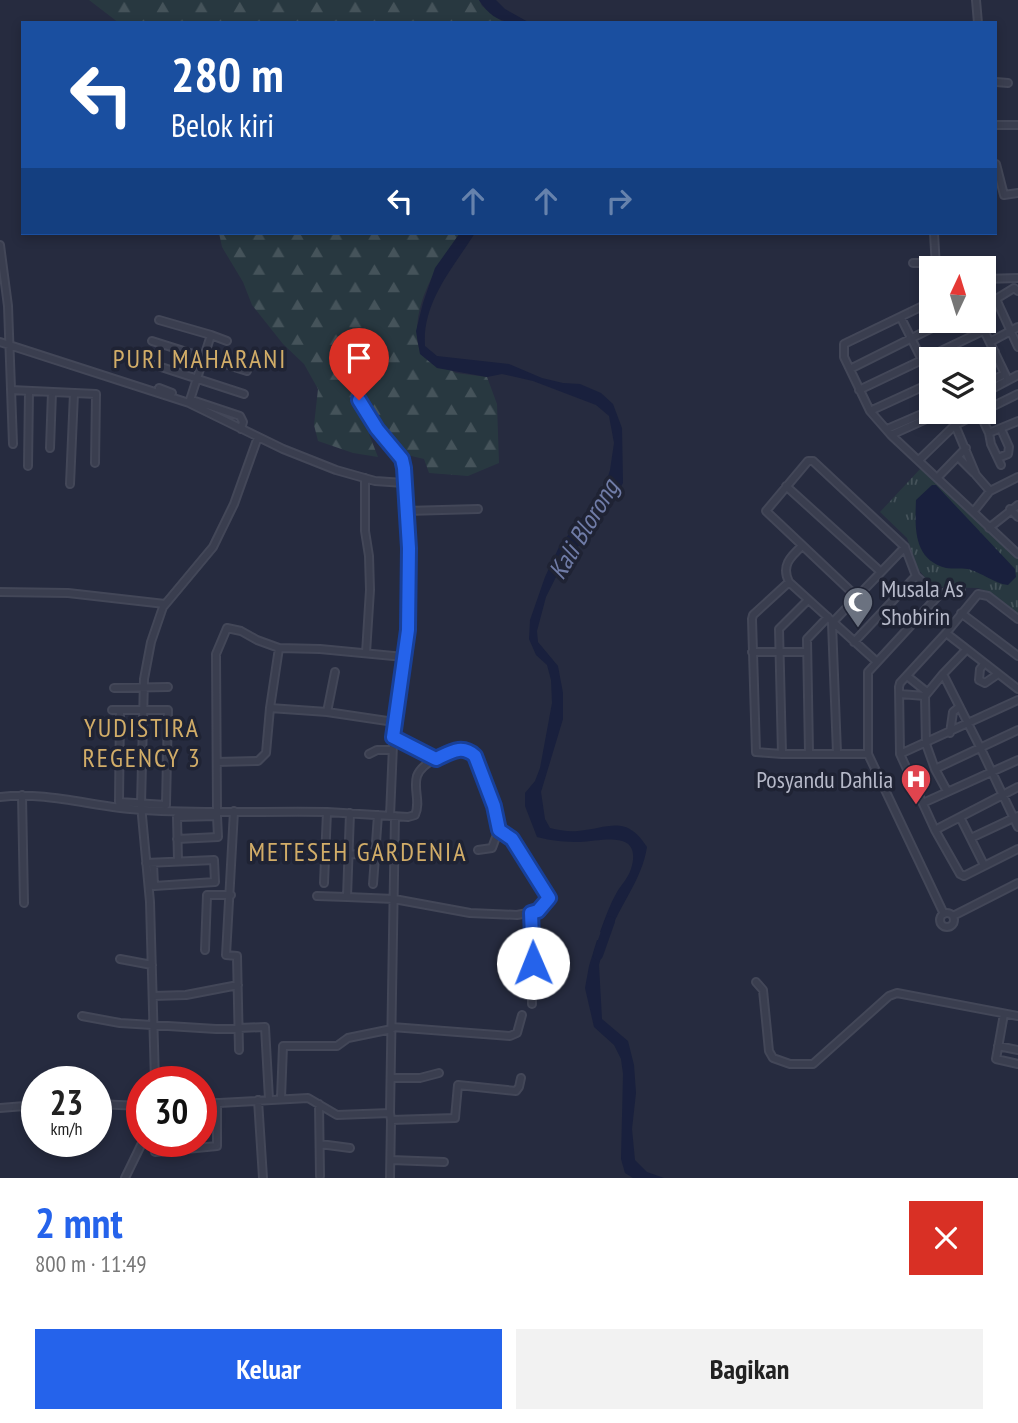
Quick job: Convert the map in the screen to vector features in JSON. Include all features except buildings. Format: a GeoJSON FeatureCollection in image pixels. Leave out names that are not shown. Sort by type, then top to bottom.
{"type":"FeatureCollection","features":[{"type":"Feature","properties":{"kind":"street"},"geometry":{"type":"LineString","coordinates":[[976,0],[978,21]]}},
{"type":"Feature","properties":{"kind":"street"},"geometry":{"type":"LineString","coordinates":[[997,82],[1008,83]]}},
{"type":"Feature","properties":{"kind":"street"},"geometry":{"type":"LineString","coordinates":[[997,125],[1018,125]]}},
{"type":"Feature","properties":{"kind":"street"},"geometry":{"type":"LineString","coordinates":[[997,168],[1004,195]]}},
{"type":"Feature","properties":{"kind":"street"},"geometry":{"type":"LineString","coordinates":[[997,196],[1018,193]]}},
{"type":"Feature","properties":{"kind":"street"},"geometry":{"type":"LineString","coordinates":[[934,235],[935,256]]}},
{"type":"Feature","properties":{"kind":"street"},"geometry":{"type":"LineString","coordinates":[[0,245],[8,306],[13,444]]}},
{"type":"Feature","properties":{"kind":"street"},"geometry":{"type":"LineString","coordinates":[[913,263],[919,264]]}},
{"type":"Feature","properties":{"kind":"street"},"geometry":{"type":"LineString","coordinates":[[996,279],[1018,278]]}},
{"type":"Feature","properties":{"kind":"street"},"geometry":{"type":"LineString","coordinates":[[1018,291],[1014,288],[996,299],[1018,347]]}},
{"type":"Feature","properties":{"kind":"street"},"geometry":{"type":"LineString","coordinates":[[919,308],[844,344],[844,356],[870,411],[1018,554]]}},
{"type":"Feature","properties":{"kind":"street"},"geometry":{"type":"LineString","coordinates":[[901,318],[919,354]]}},
{"type":"Feature","properties":{"kind":"street"},"geometry":{"type":"LineString","coordinates":[[159,320],[227,341]]}},
{"type":"Feature","properties":{"kind":"street"},"geometry":{"type":"LineString","coordinates":[[990,342],[1018,327]]}},
{"type":"Feature","properties":{"kind":"street"},"geometry":{"type":"LineString","coordinates":[[850,369],[923,333]]}},
{"type":"Feature","properties":{"kind":"street"},"geometry":{"type":"LineString","coordinates":[[950,347],[979,333]]}},
{"type":"Feature","properties":{"kind":"street"},"geometry":{"type":"LineString","coordinates":[[986,333],[992,347]]}},
{"type":"Feature","properties":{"kind":"street"},"geometry":{"type":"LineString","coordinates":[[190,400],[211,335]]}},
{"type":"Feature","properties":{"kind":"street"},"geometry":{"type":"LineString","coordinates":[[152,341],[247,371]]}},
{"type":"Feature","properties":{"kind":"street"},"geometry":{"type":"LineString","coordinates":[[0,342],[189,403],[258,437],[336,470],[365,478],[404,483]]}},
{"type":"Feature","properties":{"kind":"street"},"geometry":{"type":"LineString","coordinates":[[996,354],[1007,377]]}},
{"type":"Feature","properties":{"kind":"street"},"geometry":{"type":"LineString","coordinates":[[859,390],[919,362]]}},
{"type":"Feature","properties":{"kind":"street"},"geometry":{"type":"LineString","coordinates":[[155,365],[244,394]]}},
{"type":"Feature","properties":{"kind":"street"},"geometry":{"type":"LineString","coordinates":[[996,380],[1018,375]]}},
{"type":"Feature","properties":{"kind":"street"},"geometry":{"type":"LineString","coordinates":[[996,385],[1007,377]]}},
{"type":"Feature","properties":{"kind":"street"},"geometry":{"type":"LineString","coordinates":[[870,411],[919,386]]}},
{"type":"Feature","properties":{"kind":"street"},"geometry":{"type":"LineString","coordinates":[[159,388],[240,416],[243,422],[241,429]]}},
{"type":"Feature","properties":{"kind":"street"},"geometry":{"type":"LineString","coordinates":[[11,390],[96,394],[95,463]]}},
{"type":"Feature","properties":{"kind":"street"},"geometry":{"type":"LineString","coordinates":[[28,466],[29,391]]}},
{"type":"Feature","properties":{"kind":"street"},"geometry":{"type":"LineString","coordinates":[[50,448],[52,392]]}},
{"type":"Feature","properties":{"kind":"street"},"geometry":{"type":"LineString","coordinates":[[70,484],[74,393]]}},
{"type":"Feature","properties":{"kind":"street"},"geometry":{"type":"LineString","coordinates":[[996,406],[1018,394]]}},
{"type":"Feature","properties":{"kind":"street"},"geometry":{"type":"LineString","coordinates":[[359,400],[377,429],[402,459],[409,561],[408,630],[392,750],[394,899],[390,1178]]}},
{"type":"Feature","properties":{"kind":"street"},"geometry":{"type":"LineString","coordinates":[[889,432],[919,416]]}},
{"type":"Feature","properties":{"kind":"street"},"geometry":{"type":"LineString","coordinates":[[889,432],[919,421]]}},
{"type":"Feature","properties":{"kind":"street"},"geometry":{"type":"LineString","coordinates":[[989,433],[1018,421]]}},
{"type":"Feature","properties":{"kind":"street"},"geometry":{"type":"LineString","coordinates":[[985,424],[1000,462],[1009,448],[1001,429]]}},
{"type":"Feature","properties":{"kind":"street"},"geometry":{"type":"LineString","coordinates":[[920,459],[955,425],[976,475]]}},
{"type":"Feature","properties":{"kind":"street"},"geometry":{"type":"LineString","coordinates":[[150,863],[214,860],[215,883],[154,886],[150,863],[143,807],[144,688],[151,642],[165,604],[213,547],[234,504],[258,437]]}},
{"type":"Feature","properties":{"kind":"street"},"geometry":{"type":"LineString","coordinates":[[938,477],[966,448]]}},
{"type":"Feature","properties":{"kind":"street"},"geometry":{"type":"LineString","coordinates":[[958,457],[990,491]]}},
{"type":"Feature","properties":{"kind":"street"},"geometry":{"type":"LineString","coordinates":[[858,598],[766,511],[807,462],[813,461],[905,547],[916,576],[937,596]]}},
{"type":"Feature","properties":{"kind":"street"},"geometry":{"type":"LineString","coordinates":[[974,510],[990,491],[1018,477]]}},
{"type":"Feature","properties":{"kind":"street"},"geometry":{"type":"LineString","coordinates":[[365,478],[365,531],[370,590],[366,653]]}},
{"type":"Feature","properties":{"kind":"street"},"geometry":{"type":"LineString","coordinates":[[786,486],[881,572]]}},
{"type":"Feature","properties":{"kind":"street"},"geometry":{"type":"LineString","coordinates":[[989,528],[1018,505]]}},
{"type":"Feature","properties":{"kind":"street"},"geometry":{"type":"LineString","coordinates":[[406,511],[478,509]]}},
{"type":"Feature","properties":{"kind":"street"},"geometry":{"type":"LineString","coordinates":[[1010,509],[1018,517]]}},
{"type":"Feature","properties":{"kind":"street"},"geometry":{"type":"LineString","coordinates":[[802,546],[788,562],[785,572],[789,582],[876,661]]}},
{"type":"Feature","properties":{"kind":"street"},"geometry":{"type":"LineString","coordinates":[[808,754],[807,637],[858,598],[905,547]]}},
{"type":"Feature","properties":{"kind":"street"},"geometry":{"type":"LineString","coordinates":[[854,642],[916,576]]}},
{"type":"Feature","properties":{"kind":"street"},"geometry":{"type":"LineString","coordinates":[[789,582],[754,615],[751,652],[755,750],[759,754],[868,754]]}},
{"type":"Feature","properties":{"kind":"street"},"geometry":{"type":"LineString","coordinates":[[944,914],[868,754],[868,672],[937,596],[947,591],[961,590]]}},
{"type":"Feature","properties":{"kind":"street"},"geometry":{"type":"LineString","coordinates":[[0,592],[68,593],[165,604]]}},
{"type":"Feature","properties":{"kind":"street"},"geometry":{"type":"LineString","coordinates":[[1018,619],[981,594],[975,596],[900,685],[900,754],[935,830],[960,874],[964,876],[1018,849]]}},
{"type":"Feature","properties":{"kind":"street"},"geometry":{"type":"LineString","coordinates":[[782,754],[779,629],[808,600]]}},
{"type":"Feature","properties":{"kind":"street"},"geometry":{"type":"LineString","coordinates":[[961,613],[1018,656]]}},
{"type":"Feature","properties":{"kind":"street"},"geometry":{"type":"LineString","coordinates":[[830,620],[837,753]]}},
{"type":"Feature","properties":{"kind":"street"},"geometry":{"type":"LineString","coordinates":[[217,811],[216,654],[223,634],[230,627],[279,648],[404,657]]}},
{"type":"Feature","properties":{"kind":"street"},"geometry":{"type":"LineString","coordinates":[[946,633],[1018,689]]}},
{"type":"Feature","properties":{"kind":"street"},"geometry":{"type":"LineString","coordinates":[[217,762],[258,761],[266,753],[279,648]]}},
{"type":"Feature","properties":{"kind":"street"},"geometry":{"type":"LineString","coordinates":[[947,791],[926,744],[926,694],[966,650]]}},
{"type":"Feature","properties":{"kind":"street"},"geometry":{"type":"LineString","coordinates":[[751,652],[806,652]]}},
{"type":"Feature","properties":{"kind":"street"},"geometry":{"type":"LineString","coordinates":[[984,664],[980,669],[979,680],[985,683],[998,674]]}},
{"type":"Feature","properties":{"kind":"street"},"geometry":{"type":"LineString","coordinates":[[327,712],[335,672]]}},
{"type":"Feature","properties":{"kind":"street"},"geometry":{"type":"LineString","coordinates":[[943,674],[1002,795],[1016,817],[1018,827]]}},
{"type":"Feature","properties":{"kind":"street"},"geometry":{"type":"LineString","coordinates":[[907,676],[926,694]]}},
{"type":"Feature","properties":{"kind":"street"},"geometry":{"type":"LineString","coordinates":[[114,688],[168,687]]}},
{"type":"Feature","properties":{"kind":"street"},"geometry":{"type":"LineString","coordinates":[[900,694],[926,694]]}},
{"type":"Feature","properties":{"kind":"street"},"geometry":{"type":"LineString","coordinates":[[900,754],[1018,700]]}},
{"type":"Feature","properties":{"kind":"street"},"geometry":{"type":"LineString","coordinates":[[950,733],[953,712],[959,707]]}},
{"type":"Feature","properties":{"kind":"street"},"geometry":{"type":"LineString","coordinates":[[270,708],[327,712],[394,722]]}},
{"type":"Feature","properties":{"kind":"street"},"geometry":{"type":"LineString","coordinates":[[144,709],[167,710],[166,805],[143,807],[120,802],[116,710],[144,709]]}},
{"type":"Feature","properties":{"kind":"street"},"geometry":{"type":"LineString","coordinates":[[935,769],[1018,730]]}},
{"type":"Feature","properties":{"kind":"street"},"geometry":{"type":"LineString","coordinates":[[393,737],[436,759]]}},
{"type":"Feature","properties":{"kind":"street"},"geometry":{"type":"LineString","coordinates":[[0,797],[22,796],[217,811],[327,812],[408,817],[415,815],[418,808],[417,777],[421,769],[458,749],[470,751],[475,756],[494,806],[499,830],[492,848],[478,850]]}},
{"type":"Feature","properties":{"kind":"street"},"geometry":{"type":"LineString","coordinates":[[369,754],[377,750],[392,750]]}},
{"type":"Feature","properties":{"kind":"street"},"geometry":{"type":"LineString","coordinates":[[923,803],[1018,760]]}},
{"type":"Feature","properties":{"kind":"street"},"geometry":{"type":"LineString","coordinates":[[935,830],[1018,787]]}},
{"type":"Feature","properties":{"kind":"street"},"geometry":{"type":"LineString","coordinates":[[22,796],[24,903]]}},
{"type":"Feature","properties":{"kind":"street"},"geometry":{"type":"LineString","coordinates":[[234,811],[226,955],[237,956],[239,1050]]}},
{"type":"Feature","properties":{"kind":"street"},"geometry":{"type":"LineString","coordinates":[[324,883],[327,812]]}},
{"type":"Feature","properties":{"kind":"street"},"geometry":{"type":"LineString","coordinates":[[347,898],[351,813]]}},
{"type":"Feature","properties":{"kind":"street"},"geometry":{"type":"LineString","coordinates":[[373,884],[377,815]]}},
{"type":"Feature","properties":{"kind":"street"},"geometry":{"type":"LineString","coordinates":[[177,839],[218,837],[217,816],[177,817],[177,839],[178,861]]}},
{"type":"Feature","properties":{"kind":"street"},"geometry":{"type":"LineString","coordinates":[[960,817],[984,865]]}},
{"type":"Feature","properties":{"kind":"street"},"geometry":{"type":"LineString","coordinates":[[971,838],[1016,817]]}},
{"type":"Feature","properties":{"kind":"street"},"geometry":{"type":"LineString","coordinates":[[317,896],[394,899],[470,913],[517,915],[538,911],[549,898],[512,839],[499,830]]}},
{"type":"Feature","properties":{"kind":"street"},"geometry":{"type":"LineString","coordinates":[[326,853],[376,855]]}},
{"type":"Feature","properties":{"kind":"street"},"geometry":{"type":"LineString","coordinates":[[150,863],[155,1066]]}},
{"type":"Feature","properties":{"kind":"street"},"geometry":{"type":"LineString","coordinates":[[944,914],[953,916],[1018,883]]}},
{"type":"Feature","properties":{"kind":"street"},"geometry":{"type":"LineString","coordinates":[[205,950],[208,895],[231,895]]}},
{"type":"Feature","properties":{"kind":"street"},"geometry":{"type":"LineString","coordinates":[[531,913],[532,1004]]}},
{"type":"Feature","properties":{"kind":"street"},"geometry":{"type":"LineString","coordinates":[[944,914],[941,920],[946,926],[952,925],[953,916]]}},
{"type":"Feature","properties":{"kind":"street"},"geometry":{"type":"LineString","coordinates":[[120,960],[152,965]]}},
{"type":"Feature","properties":{"kind":"street"},"geometry":{"type":"LineString","coordinates":[[756,982],[763,990],[769,1051],[773,1058],[790,1064],[813,1064],[889,996],[897,993],[1018,1016]]}},
{"type":"Feature","properties":{"kind":"street"},"geometry":{"type":"LineString","coordinates":[[153,996],[186,995],[238,985]]}},
{"type":"Feature","properties":{"kind":"street"},"geometry":{"type":"LineString","coordinates":[[1004,1014],[996,1059],[1018,1064]]}},
{"type":"Feature","properties":{"kind":"street"},"geometry":{"type":"LineString","coordinates":[[281,1098],[283,1046],[337,1046],[348,1038],[392,1028],[510,1037],[517,1033],[522,1015]]}},
{"type":"Feature","properties":{"kind":"street"},"geometry":{"type":"LineString","coordinates":[[82,1016],[120,1023],[155,1025],[240,1028],[261,1026],[267,1029],[269,1099]]}},
{"type":"Feature","properties":{"kind":"street"},"geometry":{"type":"LineString","coordinates":[[998,1046],[1018,1050]]}},
{"type":"Feature","properties":{"kind":"street"},"geometry":{"type":"LineString","coordinates":[[391,1078],[420,1078],[439,1073]]}},
{"type":"Feature","properties":{"kind":"street"},"geometry":{"type":"LineString","coordinates":[[217,1103],[308,1098],[337,1115],[455,1118],[458,1085],[516,1091],[521,1078]]}},
{"type":"Feature","properties":{"kind":"street"},"geometry":{"type":"LineString","coordinates":[[258,1100],[263,1178]]}},
{"type":"Feature","properties":{"kind":"street"},"geometry":{"type":"LineString","coordinates":[[319,1104],[320,1176]]}},
{"type":"Feature","properties":{"kind":"street"},"geometry":{"type":"LineString","coordinates":[[0,1108],[21,1106]]}},
{"type":"Feature","properties":{"kind":"street"},"geometry":{"type":"LineString","coordinates":[[320,1144],[350,1148]]}},
{"type":"Feature","properties":{"kind":"street"},"geometry":{"type":"LineString","coordinates":[[125,1178],[135,1157]]}},
{"type":"Feature","properties":{"kind":"street"},"geometry":{"type":"LineString","coordinates":[[391,1160],[444,1162]]}},
{"type":"Feature","properties":{"kind":"green space"},"geometry":{"type":"Polygon","coordinates":[[[89,0],[479,0],[482,6],[501,21],[116,21],[89,0]]]}},
{"type":"Feature","properties":{"kind":"green space"},"geometry":{"type":"Polygon","coordinates":[[[219,235],[459,235],[425,292],[418,318],[417,340],[420,353],[456,373],[487,377],[497,404],[499,463],[468,476],[429,473],[424,459],[403,454],[381,428],[369,434],[378,457],[353,453],[318,441],[314,425],[318,389],[304,364],[283,344],[252,305],[243,282],[222,247],[219,235]]]}},
{"type":"Feature","properties":{"kind":"green space"},"geometry":{"type":"Polygon","coordinates":[[[921,468],[932,474],[1018,557],[1018,614],[987,591],[978,588],[939,587],[928,581],[918,569],[907,538],[880,512],[921,468]]]}},
{"type":"Feature","properties":{"kind":"water"},"geometry":{"type":"Polygon","coordinates":[[[479,0],[496,0],[505,9],[526,21],[501,20],[479,0]]]}},
{"type":"Feature","properties":{"kind":"water"},"geometry":{"type":"Polygon","coordinates":[[[459,235],[474,235],[434,300],[425,330],[425,346],[437,356],[509,364],[542,378],[580,384],[601,393],[613,404],[622,428],[623,483],[612,502],[558,573],[546,597],[537,631],[538,642],[558,666],[563,693],[563,719],[541,792],[545,819],[550,828],[567,831],[608,826],[624,827],[632,830],[647,847],[636,881],[609,935],[600,932],[612,901],[631,869],[631,848],[618,840],[569,842],[537,837],[525,806],[525,793],[535,781],[540,768],[552,703],[547,665],[536,655],[529,639],[530,620],[559,547],[604,489],[614,443],[609,416],[596,405],[533,381],[502,374],[487,377],[437,368],[420,354],[416,331],[435,268],[459,235]]]}},
{"type":"Feature","properties":{"kind":"water"},"geometry":{"type":"Polygon","coordinates":[[[932,485],[936,485],[1015,569],[1016,577],[1008,585],[968,569],[946,568],[927,558],[916,531],[916,500],[932,485]]]}},
{"type":"Feature","properties":{"kind":"water"},"geometry":{"type":"Polygon","coordinates":[[[597,940],[605,942],[599,965],[602,1019],[628,1041],[634,1065],[636,1093],[632,1129],[635,1160],[647,1172],[664,1178],[633,1178],[625,1173],[621,1159],[621,1059],[614,1045],[594,1027],[585,988],[597,940]]]}},
{"type":"Feature","properties":{"kind":"waterway","name":"Kali Blorong"},"geometry":{"type":"LineString","coordinates":[[598,955],[610,921]]}},
{"type":"Feature","properties":{"kind":"place","name":"Musala As Shobirin"},"geometry":{"type":"Point","coordinates":[858,629]}},
{"type":"Feature","properties":{"kind":"place","name":"Posyandu Dahlia"},"geometry":{"type":"Point","coordinates":[916,806]}},
{"type":"Feature","properties":{"kind":"district","name":"PURI MAHARANI"},"geometry":{"type":"Point","coordinates":[200,358]}},
{"type":"Feature","properties":{"kind":"district","name":"YUDISTIRA REGENCY 3"},"geometry":{"type":"Point","coordinates":[142,742]}},
{"type":"Feature","properties":{"kind":"district","name":"METESEH GARDENIA"},"geometry":{"type":"Point","coordinates":[358,851]}},
{"type":"Feature","properties":{"kind":"route"},"geometry":{"type":"LineString","coordinates":[[359,400],[377,429],[402,459],[404,468],[409,548],[408,630],[393,737],[436,759],[458,749],[470,751],[475,756],[485,778],[499,830],[512,839],[549,898],[538,911],[531,913],[533,963]]}}]}
